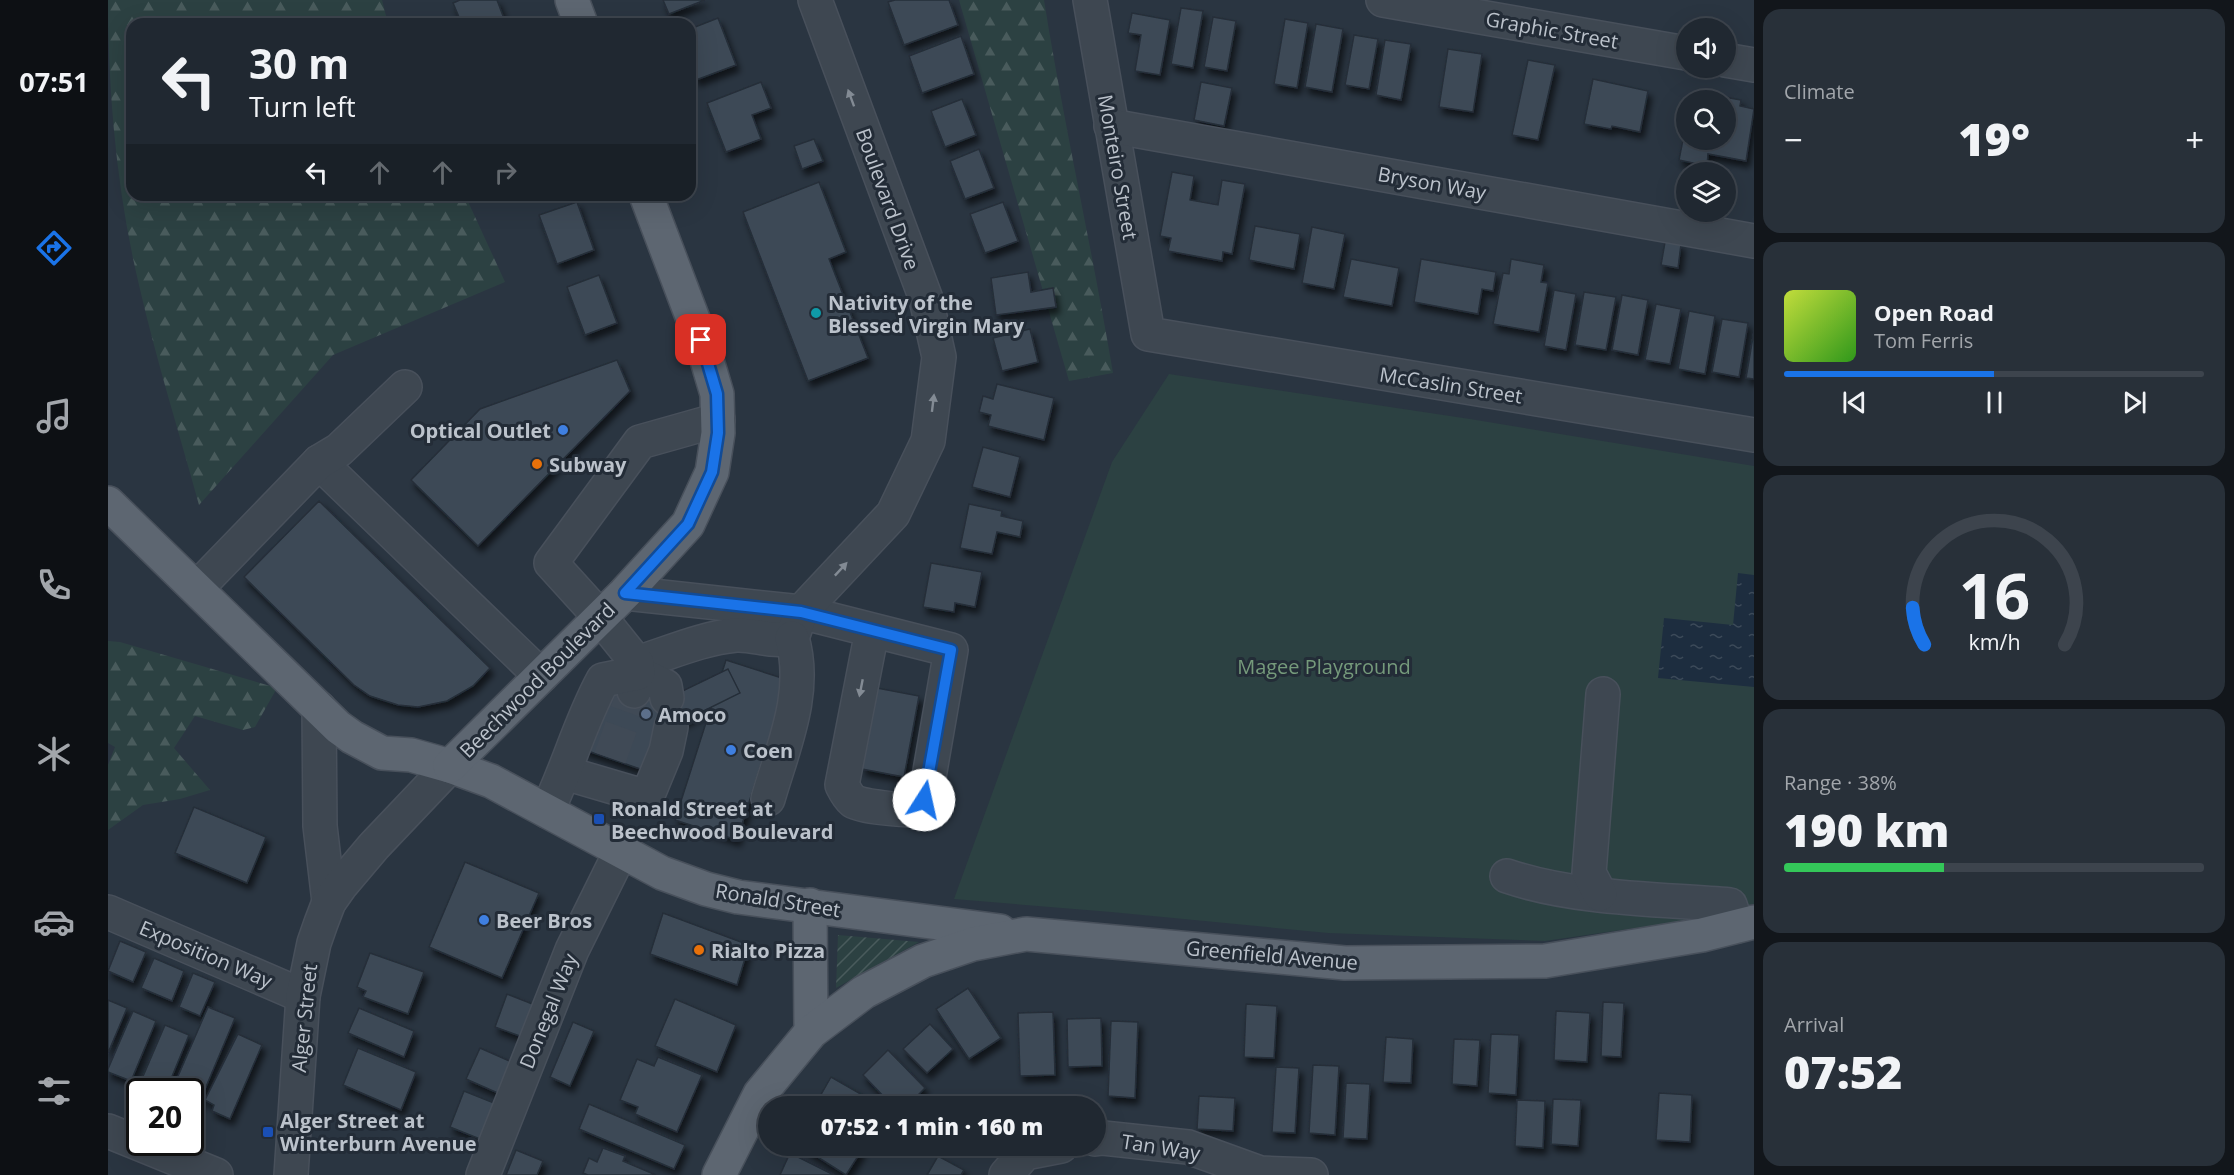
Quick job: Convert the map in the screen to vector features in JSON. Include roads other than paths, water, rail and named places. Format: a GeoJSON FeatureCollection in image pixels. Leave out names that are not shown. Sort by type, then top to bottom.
{"type":"FeatureCollection","features":[{"type":"Feature","properties":{"kind":"main road"},"geometry":{"type":"LineString","coordinates":[[572,0],[579,18]]}},
{"type":"Feature","properties":{"kind":"main road","name":"Beechwood Boulevard"},"geometry":{"type":"LineString","coordinates":[[108,503],[352,738],[382,753],[411,755],[450,766],[625,593],[688,524],[712,472],[718,433],[717,394],[701,340],[648,201]]}},
{"type":"Feature","properties":{"kind":"main road","name":"Ronald Street"},"geometry":{"type":"LineString","coordinates":[[450,766],[491,780],[663,873],[706,889],[738,897],[1026,934]]}},
{"type":"Feature","properties":{"kind":"main road"},"geometry":{"type":"LineString","coordinates":[[810,905],[811,1032]]}},
{"type":"Feature","properties":{"kind":"main road","name":"Greenfield Avenue"},"geometry":{"type":"LineString","coordinates":[[719,1175],[760,1094],[811,1032],[864,992],[923,961],[973,944],[1026,934],[1345,963],[1534,962],[1702,935],[1745,924]]}},
{"type":"Feature","properties":{"kind":"street","name":"Boulevard Drive"},"geometry":{"type":"LineString","coordinates":[[796,625],[893,514],[928,441],[939,357],[926,299],[815,0]]}},
{"type":"Feature","properties":{"kind":"street","name":"Monteiro Street"},"geometry":{"type":"LineString","coordinates":[[1090,0],[1148,334]]}},
{"type":"Feature","properties":{"kind":"street","name":"Graphic Street"},"geometry":{"type":"LineString","coordinates":[[1383,0],[1481,9],[1676,52]]}},
{"type":"Feature","properties":{"kind":"street"},"geometry":{"type":"LineString","coordinates":[[1736,62],[1754,65]]}},
{"type":"Feature","properties":{"kind":"street","name":"Bryson Way"},"geometry":{"type":"LineString","coordinates":[[1111,126],[1754,241]]}},
{"type":"Feature","properties":{"kind":"street","name":"McCaslin Street"},"geometry":{"type":"LineString","coordinates":[[1148,334],[1754,435]]}},
{"type":"Feature","properties":{"kind":"street"},"geometry":{"type":"LineString","coordinates":[[197,588],[319,462],[339,450],[405,387]]}},
{"type":"Feature","properties":{"kind":"street"},"geometry":{"type":"LineString","coordinates":[[565,773],[606,772],[640,795],[650,790],[666,751],[669,713],[665,686],[636,676],[600,617],[551,562],[640,442],[718,420]]}},
{"type":"Feature","properties":{"kind":"street"},"geometry":{"type":"LineString","coordinates":[[319,462],[541,676]]}},
{"type":"Feature","properties":{"kind":"street"},"geometry":{"type":"LineString","coordinates":[[625,593],[796,625],[872,631],[951,650],[924,800],[915,810],[900,810],[854,802],[842,785],[872,631]]}},
{"type":"Feature","properties":{"kind":"street"},"geometry":{"type":"LineString","coordinates":[[548,811],[565,773],[584,718],[603,680],[636,676],[698,643],[737,635],[780,641],[796,625]]}},
{"type":"Feature","properties":{"kind":"street"},"geometry":{"type":"LineString","coordinates":[[768,799],[798,696],[796,625]]}},
{"type":"Feature","properties":{"kind":"street"},"geometry":{"type":"LineString","coordinates":[[1600,894],[1589,873],[1603,693]]}},
{"type":"Feature","properties":{"kind":"street"},"geometry":{"type":"LineString","coordinates":[[319,708],[320,826],[329,902]]}},
{"type":"Feature","properties":{"kind":"street","name":"Alger Street"},"geometry":{"type":"LineString","coordinates":[[291,1175],[303,996],[314,943],[329,902],[374,846],[450,766]]}},
{"type":"Feature","properties":{"kind":"street","name":"Donegal Way"},"geometry":{"type":"LineString","coordinates":[[483,1175],[572,950],[621,851]]}},
{"type":"Feature","properties":{"kind":"street"},"geometry":{"type":"LineString","coordinates":[[1507,876],[1528,883],[1600,894],[1730,905],[1745,924]]}},
{"type":"Feature","properties":{"kind":"street","name":"Exposition Way"},"geometry":{"type":"LineString","coordinates":[[108,912],[303,996]]}},
{"type":"Feature","properties":{"kind":"street"},"geometry":{"type":"LineString","coordinates":[[108,1131],[216,1175]]}},
{"type":"Feature","properties":{"kind":"street","name":"Tan Way"},"geometry":{"type":"LineString","coordinates":[[1106,1138],[1188,1147],[1259,1174],[1311,1175]]}},
{"type":"Feature","properties":{"kind":"street"},"geometry":{"type":"LineString","coordinates":[[1006,1175],[1022,1156]]}},
{"type":"Feature","properties":{"kind":"water"},"geometry":{"type":"Polygon","coordinates":[[[1738,573],[1754,575],[1754,687],[1658,678],[1664,618],[1733,625],[1738,573]]]}},
{"type":"Feature","properties":{"kind":"tunnel"},"geometry":{"type":"LineString","coordinates":[[610,758],[634,691]]}},
{"type":"Feature","properties":{"kind":"place","name":"Nativity of the Blessed Virgin Mary"},"geometry":{"type":"Point","coordinates":[816,313]}},
{"type":"Feature","properties":{"kind":"place","name":"Optical Outlet"},"geometry":{"type":"Point","coordinates":[563,430]}},
{"type":"Feature","properties":{"kind":"place","name":"Subway"},"geometry":{"type":"Point","coordinates":[537,464]}},
{"type":"Feature","properties":{"kind":"place","name":"Amoco"},"geometry":{"type":"Point","coordinates":[646,714]}},
{"type":"Feature","properties":{"kind":"place","name":"Coen"},"geometry":{"type":"Point","coordinates":[731,750]}},
{"type":"Feature","properties":{"kind":"place","name":"Ronald Street at Beechwood Boulevard"},"geometry":{"type":"Point","coordinates":[599,819]}},
{"type":"Feature","properties":{"kind":"place","name":"Beer Bros"},"geometry":{"type":"Point","coordinates":[484,920]}},
{"type":"Feature","properties":{"kind":"place","name":"Rialto Pizza"},"geometry":{"type":"Point","coordinates":[699,950]}},
{"type":"Feature","properties":{"kind":"place","name":"Alger Street at Winterburn Avenue"},"geometry":{"type":"Point","coordinates":[268,1132]}},
{"type":"Feature","properties":{"kind":"park label","name":"Magee Playground"},"geometry":{"type":"Point","coordinates":[1324,666]}}]}
